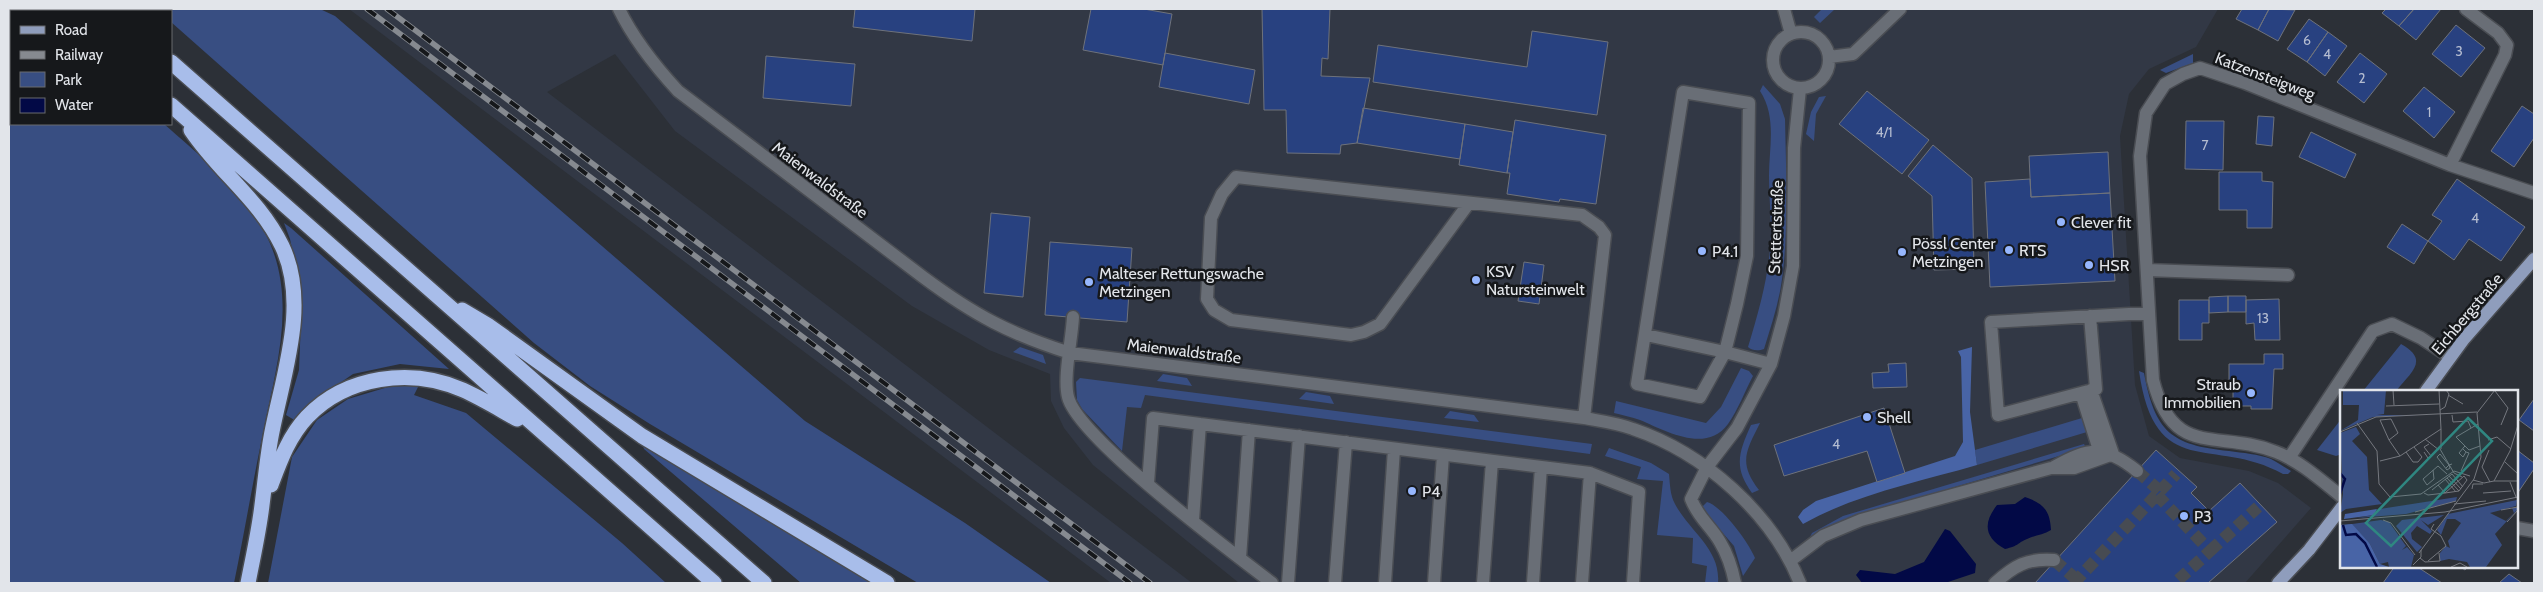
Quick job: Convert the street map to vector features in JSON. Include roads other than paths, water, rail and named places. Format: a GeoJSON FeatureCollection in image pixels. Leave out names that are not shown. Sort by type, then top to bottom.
{"type":"FeatureCollection","features":[{"type":"Feature","properties":{"kind":"highway"},"geometry":{"type":"LineString","coordinates":[[172,63],[764,583]]}},
{"type":"Feature","properties":{"kind":"highway"},"geometry":{"type":"LineString","coordinates":[[175,109],[714,583]]}},
{"type":"Feature","properties":{"kind":"highway"},"geometry":{"type":"LineString","coordinates":[[175,109],[207,154],[261,210],[281,244],[288,264],[293,302],[291,337],[271,438],[262,507],[248,583]]}},
{"type":"Feature","properties":{"kind":"highway"},"geometry":{"type":"LineString","coordinates":[[440,300],[489,326],[642,436],[888,583]]}},
{"type":"Feature","properties":{"kind":"highway"},"geometry":{"type":"LineString","coordinates":[[262,507],[284,450],[307,417],[348,387],[382,378],[427,379],[462,389],[553,441]]}},
{"type":"Feature","properties":{"kind":"main road","name":"Eichbergstraße"},"geometry":{"type":"LineString","coordinates":[[2427,390],[2450,357],[2534,259]]}},
{"type":"Feature","properties":{"kind":"main road"},"geometry":{"type":"LineString","coordinates":[[2278,583],[2309,550],[2340,509]]}},
{"type":"Feature","properties":{"kind":"street","name":"Maienwaldstraße"},"geometry":{"type":"LineString","coordinates":[[619,9],[650,60],[678,92],[963,306],[1014,334],[1070,354],[1584,418],[1632,428],[1667,443],[1707,467],[1741,498],[1790,561],[1800,583]]}},
{"type":"Feature","properties":{"kind":"street"},"geometry":{"type":"LineString","coordinates":[[1784,9],[1791,34]]}},
{"type":"Feature","properties":{"kind":"street"},"geometry":{"type":"LineString","coordinates":[[1830,57],[1853,54],[1900,9]]}},
{"type":"Feature","properties":{"kind":"street"},"geometry":{"type":"LineString","coordinates":[[2450,165],[2505,55],[2508,45],[2498,33],[2466,9]]}},
{"type":"Feature","properties":{"kind":"street"},"geometry":{"type":"LineString","coordinates":[[1802,32],[1813,35],[1821,40],[1830,57],[1827,72],[1820,81],[1811,87],[1800,89],[1790,86],[1780,80],[1774,70],[1775,49],[1782,40],[1791,34],[1802,32]]}},
{"type":"Feature","properties":{"kind":"street","name":"Katzensteigweg"},"geometry":{"type":"LineString","coordinates":[[2340,496],[2289,458],[2253,445],[2200,438],[2184,432],[2171,422],[2164,411],[2153,380],[2149,314],[2140,156],[2146,113],[2166,84],[2200,68],[2245,83],[2450,165],[2534,193]]}},
{"type":"Feature","properties":{"kind":"street","name":"Stettertstraße"},"geometry":{"type":"LineString","coordinates":[[1730,562],[1719,540],[1697,514],[1691,498],[1707,467],[1738,428],[1771,364],[1784,316],[1793,266],[1794,148],[1800,89]]}},
{"type":"Feature","properties":{"kind":"street"},"geometry":{"type":"LineString","coordinates":[[1684,92],[1749,103],[1747,256],[1738,304],[1724,352],[1700,397],[1637,384],[1684,92]]}},
{"type":"Feature","properties":{"kind":"street"},"geometry":{"type":"LineString","coordinates":[[1469,203],[1380,324],[1364,332],[1351,335],[1231,320],[1214,310],[1207,299],[1211,218],[1222,194],[1236,177],[1582,215],[1599,227],[1605,235],[1584,418]]}},
{"type":"Feature","properties":{"kind":"street"},"geometry":{"type":"LineString","coordinates":[[2147,270],[2288,274]]}},
{"type":"Feature","properties":{"kind":"street"},"geometry":{"type":"LineString","coordinates":[[2090,316],[2096,389],[1998,414],[1991,322],[2090,316],[2149,314]]}},
{"type":"Feature","properties":{"kind":"street"},"geometry":{"type":"LineString","coordinates":[[1073,317],[1067,374],[1068,398],[1077,414],[1096,438],[1148,483],[1272,583]]}},
{"type":"Feature","properties":{"kind":"street"},"geometry":{"type":"LineString","coordinates":[[2289,458],[2373,331],[2392,324],[2421,338],[2450,357]]}},
{"type":"Feature","properties":{"kind":"street"},"geometry":{"type":"LineString","coordinates":[[1646,335],[1771,364]]}},
{"type":"Feature","properties":{"kind":"street"},"geometry":{"type":"LineString","coordinates":[[2086,392],[2099,450]]}},
{"type":"Feature","properties":{"kind":"street"},"geometry":{"type":"LineString","coordinates":[[2086,392],[2113,454]]}},
{"type":"Feature","properties":{"kind":"street"},"geometry":{"type":"LineString","coordinates":[[1148,483],[1153,418],[1590,473],[1639,492],[1633,583]]}},
{"type":"Feature","properties":{"kind":"street"},"geometry":{"type":"LineString","coordinates":[[1193,520],[1200,424]]}},
{"type":"Feature","properties":{"kind":"street"},"geometry":{"type":"LineString","coordinates":[[1240,558],[1249,430]]}},
{"type":"Feature","properties":{"kind":"street"},"geometry":{"type":"LineString","coordinates":[[1288,583],[1299,436]]}},
{"type":"Feature","properties":{"kind":"street"},"geometry":{"type":"LineString","coordinates":[[1335,583],[1346,442]]}},
{"type":"Feature","properties":{"kind":"street"},"geometry":{"type":"LineString","coordinates":[[1385,583],[1394,449]]}},
{"type":"Feature","properties":{"kind":"street"},"geometry":{"type":"LineString","coordinates":[[1790,561],[1823,536],[1861,520],[2051,468],[2070,458],[2099,450],[2113,454],[2137,471]]}},
{"type":"Feature","properties":{"kind":"street"},"geometry":{"type":"LineString","coordinates":[[2051,468],[2074,468],[2113,454]]}},
{"type":"Feature","properties":{"kind":"street"},"geometry":{"type":"LineString","coordinates":[[1434,583],[1443,455]]}},
{"type":"Feature","properties":{"kind":"street"},"geometry":{"type":"LineString","coordinates":[[1483,583],[1492,461]]}},
{"type":"Feature","properties":{"kind":"street"},"geometry":{"type":"LineString","coordinates":[[1533,583],[1541,467]]}},
{"type":"Feature","properties":{"kind":"street"},"geometry":{"type":"LineString","coordinates":[[1582,583],[1590,473]]}},
{"type":"Feature","properties":{"kind":"street"},"geometry":{"type":"LineString","coordinates":[[2518,528],[2534,531]]}},
{"type":"Feature","properties":{"kind":"street"},"geometry":{"type":"LineString","coordinates":[[1994,583],[2014,567],[2039,559],[2054,560]]}},
{"type":"Feature","properties":{"kind":"street"},"geometry":{"type":"LineString","coordinates":[[1727,583],[1730,562]]}},
{"type":"Feature","properties":{"kind":"street"},"geometry":{"type":"LineString","coordinates":[[1730,562],[1735,583]]}},
{"type":"Feature","properties":{"kind":"water"},"geometry":{"type":"Polygon","coordinates":[[[2025,497],[2037,502],[2044,508],[2049,517],[2051,530],[2005,549],[1993,540],[1990,535],[1988,529],[1989,518],[1997,505],[2015,504],[2025,497]]]}},
{"type":"Feature","properties":{"kind":"water"},"geometry":{"type":"Polygon","coordinates":[[[1945,529],[1950,531],[1976,564],[1975,573],[1945,583],[1862,583],[1856,575],[1860,570],[1895,574],[1924,562],[1945,529]]]}},
{"type":"Feature","properties":{"kind":"tunnel"},"geometry":{"type":"LineString","coordinates":[[2137,471],[2160,491]]}},
{"type":"Feature","properties":{"kind":"tunnel"},"geometry":{"type":"LineString","coordinates":[[2074,583],[2176,474]]}},
{"type":"Feature","properties":{"kind":"tunnel"},"geometry":{"type":"LineString","coordinates":[[2157,495],[2210,551],[2175,583]]}},
{"type":"Feature","properties":{"kind":"tunnel"},"geometry":{"type":"LineString","coordinates":[[2210,551],[2258,507]]}},
{"type":"Feature","properties":{"kind":"tunnel"},"geometry":{"type":"LineString","coordinates":[[2054,560],[2077,580]]}},
{"type":"Feature","properties":{"kind":"railway"},"geometry":{"type":"LineString","coordinates":[[367,9],[1130,583]]}},
{"type":"Feature","properties":{"kind":"railway"},"geometry":{"type":"LineString","coordinates":[[387,9],[1150,583]]}},
{"type":"Feature","properties":{"kind":"place","name":"Clever fit"},"geometry":{"type":"Point","coordinates":[2061,222]}},
{"type":"Feature","properties":{"kind":"place","name":"RTS"},"geometry":{"type":"Point","coordinates":[2009,250]}},
{"type":"Feature","properties":{"kind":"place","name":"P4.1"},"geometry":{"type":"Point","coordinates":[1702,251]}},
{"type":"Feature","properties":{"kind":"place","name":"Pössl Center Metzingen"},"geometry":{"type":"Point","coordinates":[1902,252]}},
{"type":"Feature","properties":{"kind":"place","name":"HSR"},"geometry":{"type":"Point","coordinates":[2089,265]}},
{"type":"Feature","properties":{"kind":"place","name":"KSV Natursteinwelt"},"geometry":{"type":"Point","coordinates":[1476,280]}},
{"type":"Feature","properties":{"kind":"place","name":"Malteser Rettungswache Metzingen"},"geometry":{"type":"Point","coordinates":[1089,282]}},
{"type":"Feature","properties":{"kind":"place","name":"Straub Immobilien"},"geometry":{"type":"Point","coordinates":[2251,393]}},
{"type":"Feature","properties":{"kind":"place","name":"Shell"},"geometry":{"type":"Point","coordinates":[1867,417]}},
{"type":"Feature","properties":{"kind":"place","name":"P4"},"geometry":{"type":"Point","coordinates":[1412,491]}},
{"type":"Feature","properties":{"kind":"place","name":"P3"},"geometry":{"type":"Point","coordinates":[2184,516]}}]}
